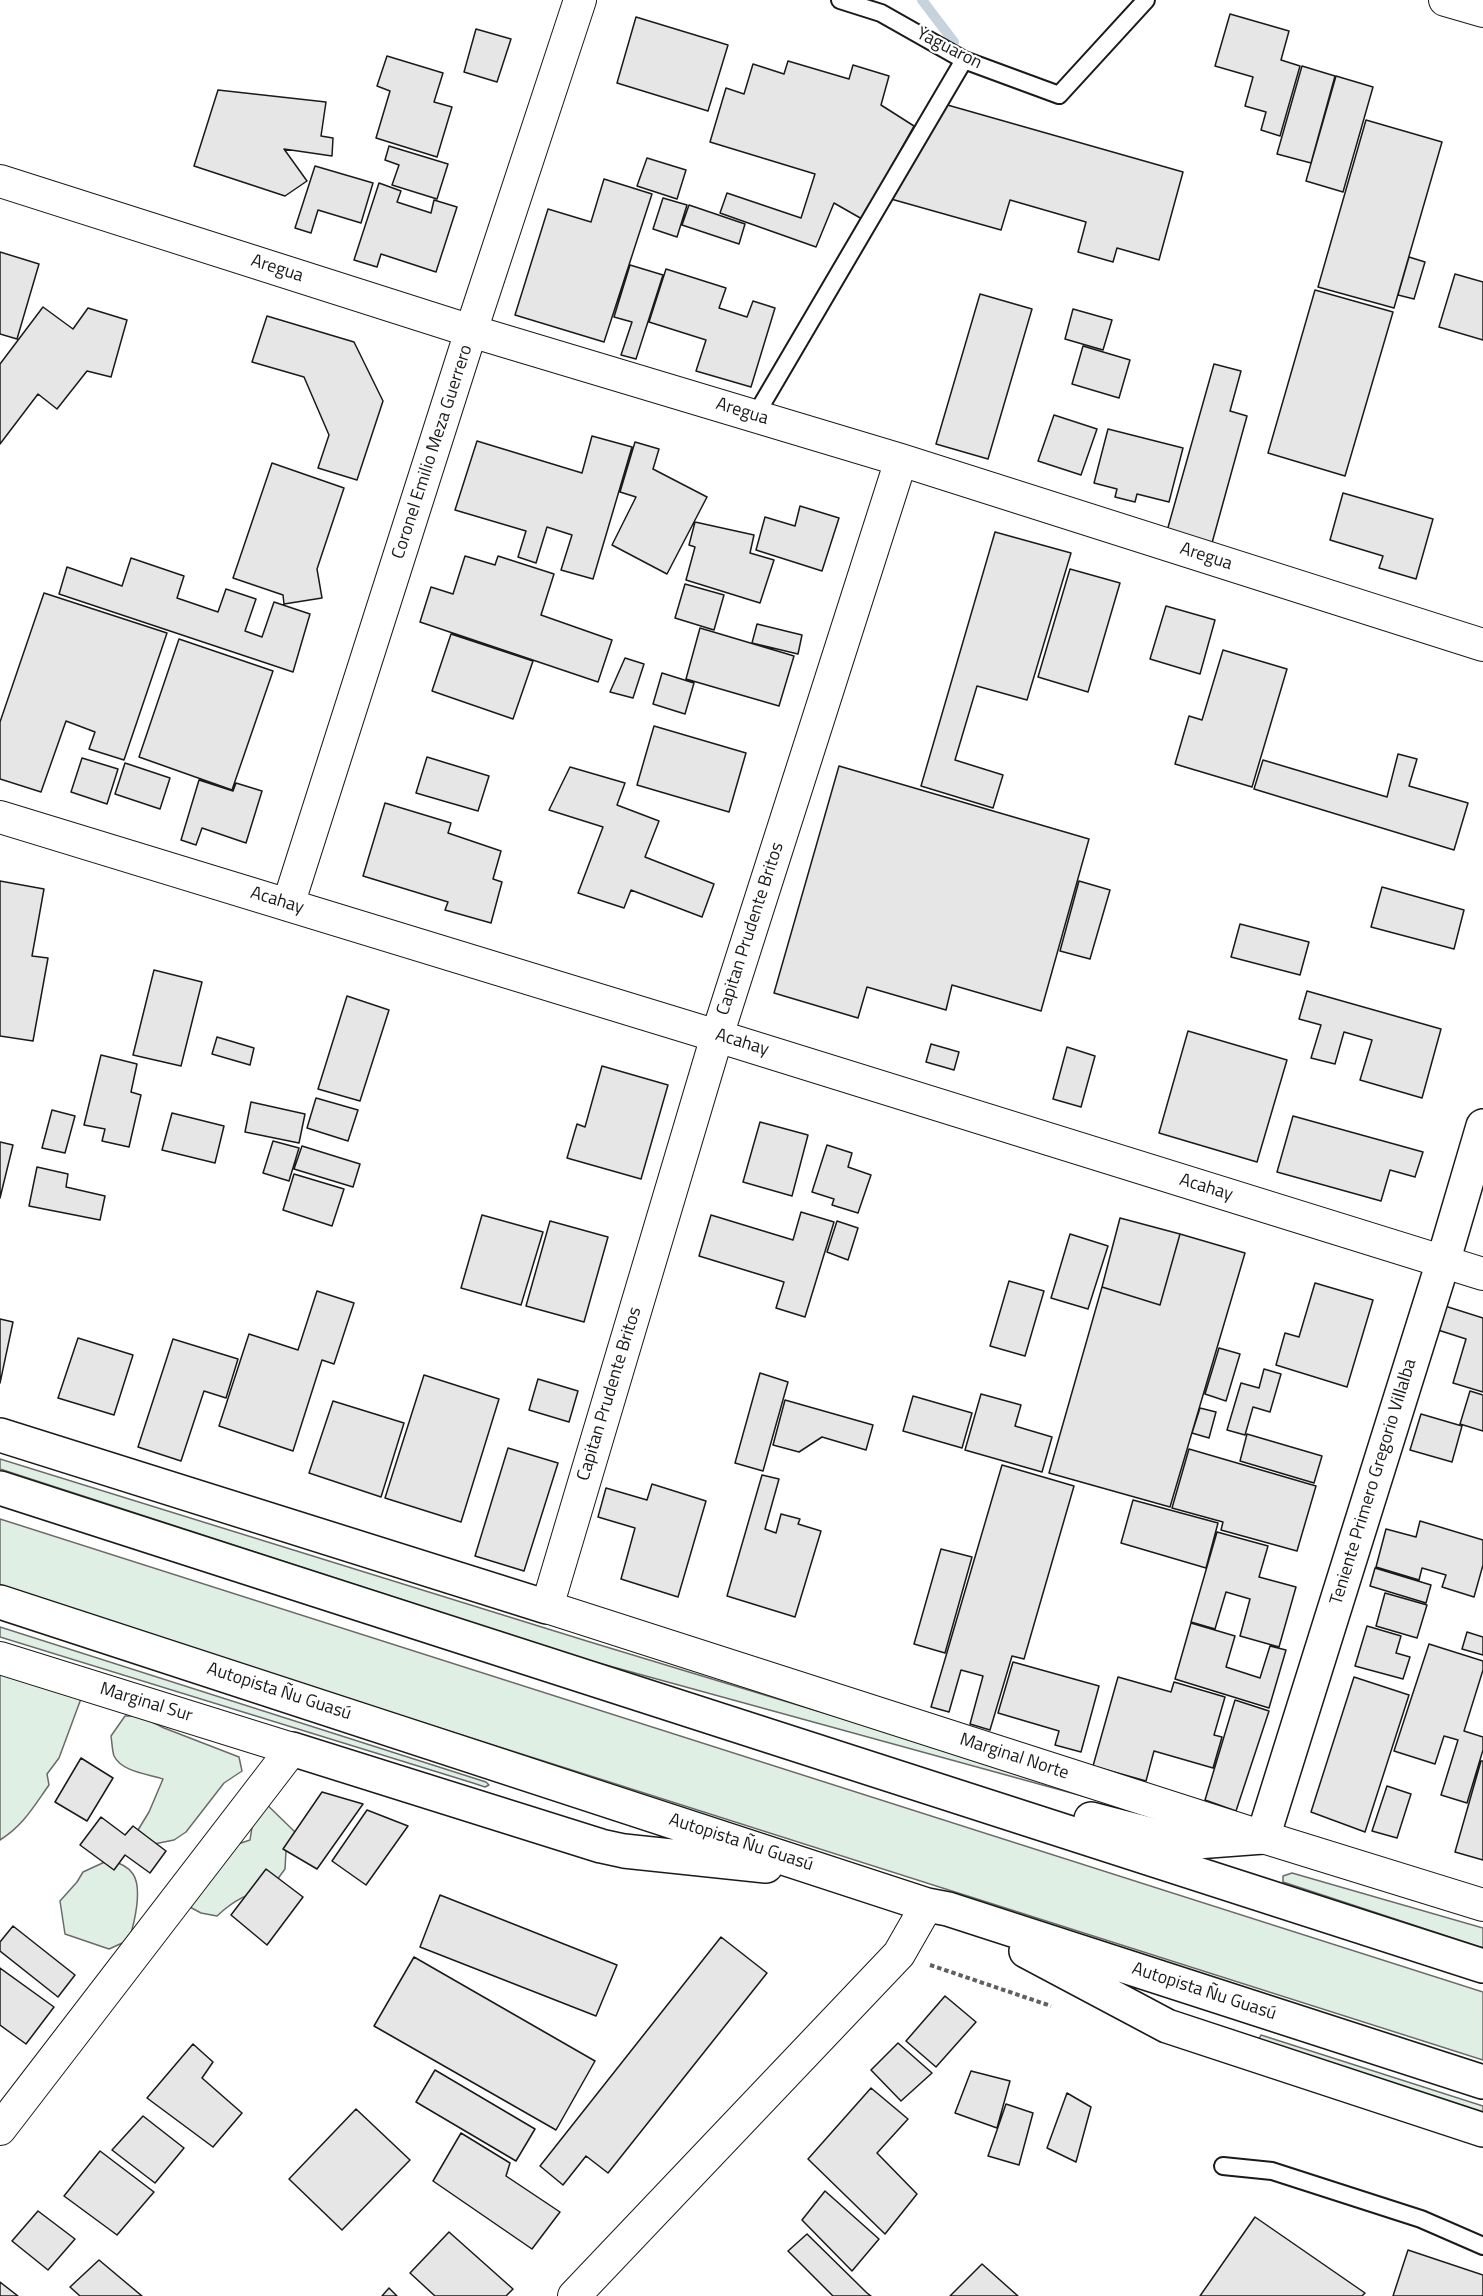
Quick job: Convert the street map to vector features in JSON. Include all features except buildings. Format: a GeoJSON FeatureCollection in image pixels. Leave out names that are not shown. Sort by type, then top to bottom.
{"type":"FeatureCollection","features":[{"type":"Feature","properties":{"kind":"main road","name":"Teniente Primero Gregorio Villalba"},"geometry":{"type":"LineString","coordinates":[[1263,1837],[1443,1262],[1483,1126]]}},
{"type":"Feature","properties":{"kind":"main road"},"geometry":{"type":"LineString","coordinates":[[0,1435],[547,1607]]}},
{"type":"Feature","properties":{"kind":"main road"},"geometry":{"type":"LineString","coordinates":[[0,1488],[723,1723],[1483,1966]]}},
{"type":"Feature","properties":{"kind":"main road","name":"Autopista Ñu Guasú"},"geometry":{"type":"LineString","coordinates":[[0,1602],[1483,2082]]}},
{"type":"Feature","properties":{"kind":"main road"},"geometry":{"type":"LineString","coordinates":[[723,1723],[1183,1843],[1263,1837]]}},
{"type":"Feature","properties":{"kind":"main road"},"geometry":{"type":"LineString","coordinates":[[292,1749],[601,1846],[624,1851],[829,1872]]}},
{"type":"Feature","properties":{"kind":"main road"},"geometry":{"type":"LineString","coordinates":[[938,1907],[1167,2026],[1483,2130]]}},
{"type":"Feature","properties":{"kind":"street","name":"Coronel Emilio Meza Guerrero"},"geometry":{"type":"LineString","coordinates":[[288,905],[471,331],[580,0]]}},
{"type":"Feature","properties":{"kind":"street"},"geometry":{"type":"LineString","coordinates":[[1445,0],[1483,11]]}},
{"type":"Feature","properties":{"kind":"street","name":"Aregua"},"geometry":{"type":"LineString","coordinates":[[0,181],[471,331],[901,460],[1483,645]]}},
{"type":"Feature","properties":{"kind":"street","name":"Capitan Prudente Britos"},"geometry":{"type":"LineString","coordinates":[[547,1607],[717,1036],[901,460]]}},
{"type":"Feature","properties":{"kind":"street","name":"Acahay"},"geometry":{"type":"LineString","coordinates":[[0,817],[717,1036],[1483,1274]]}},
{"type":"Feature","properties":{"kind":"street","name":"Marginal Norte"},"geometry":{"type":"LineString","coordinates":[[547,1607],[1263,1837],[1483,1905]]}},
{"type":"Feature","properties":{"kind":"street","name":"Marginal Sur"},"geometry":{"type":"LineString","coordinates":[[0,1658],[292,1749]]}},
{"type":"Feature","properties":{"kind":"street"},"geometry":{"type":"LineString","coordinates":[[0,2129],[292,1749]]}},
{"type":"Feature","properties":{"kind":"street"},"geometry":{"type":"LineString","coordinates":[[574,2296],[899,1954],[938,1907]]}},
{"type":"Feature","properties":{"kind":"lane","name":"Yaguaron"},"geometry":{"type":"LineString","coordinates":[[840,0],[881,13],[964,60],[1059,95],[1146,0]]}},
{"type":"Feature","properties":{"kind":"lane"},"geometry":{"type":"LineString","coordinates":[[755,416],[964,60]]}},
{"type":"Feature","properties":{"kind":"lane"},"geometry":{"type":"LineString","coordinates":[[1223,2166],[1272,2171],[1420,2219],[1483,2246]]}},
{"type":"Feature","properties":{"kind":"green space"},"geometry":{"type":"Polygon","coordinates":[[[0,1459],[590,1642],[1190,1824],[584,1659],[0,1469],[0,1459]]]}},
{"type":"Feature","properties":{"kind":"green space"},"geometry":{"type":"Polygon","coordinates":[[[0,1519],[1483,1992],[1483,2060],[0,1588],[0,1519]]]}},
{"type":"Feature","properties":{"kind":"green space"},"geometry":{"type":"Polygon","coordinates":[[[0,1627],[486,1782],[489,1785],[485,1787],[0,1637],[0,1627]]]}},
{"type":"Feature","properties":{"kind":"green space"},"geometry":{"type":"Polygon","coordinates":[[[0,1664],[82,1696],[59,1758],[47,1774],[49,1785],[22,1822],[0,1840],[0,1664]]]}},
{"type":"Feature","properties":{"kind":"green space"},"geometry":{"type":"Polygon","coordinates":[[[125,1716],[140,1716],[164,1728],[239,1757],[242,1771],[224,1783],[186,1832],[174,1840],[149,1845],[138,1830],[149,1812],[163,1779],[129,1769],[114,1756],[111,1736],[125,1716]]]}},
{"type":"Feature","properties":{"kind":"green space"},"geometry":{"type":"Polygon","coordinates":[[[257,1795],[295,1832],[286,1851],[285,1869],[271,1888],[242,1898],[217,1916],[201,1913],[188,1906],[229,1847],[250,1840],[257,1795]]]}},
{"type":"Feature","properties":{"kind":"green space"},"geometry":{"type":"Polygon","coordinates":[[[109,1860],[131,1871],[136,1880],[137,1897],[129,1940],[109,1949],[65,1934],[60,1901],[83,1872],[109,1860]]]}},
{"type":"Feature","properties":{"kind":"green space"},"geometry":{"type":"Polygon","coordinates":[[[1292,1873],[1483,1928],[1483,1948],[1283,1882],[1283,1876],[1292,1873]]]}},
{"type":"Feature","properties":{"kind":"green space"},"geometry":{"type":"Polygon","coordinates":[[[1261,2035],[1483,2106],[1483,2119],[1258,2041],[1261,2035]]]}},
{"type":"Feature","properties":{"kind":"waterway"},"geometry":{"type":"LineString","coordinates":[[922,0],[954,42]]}}]}
